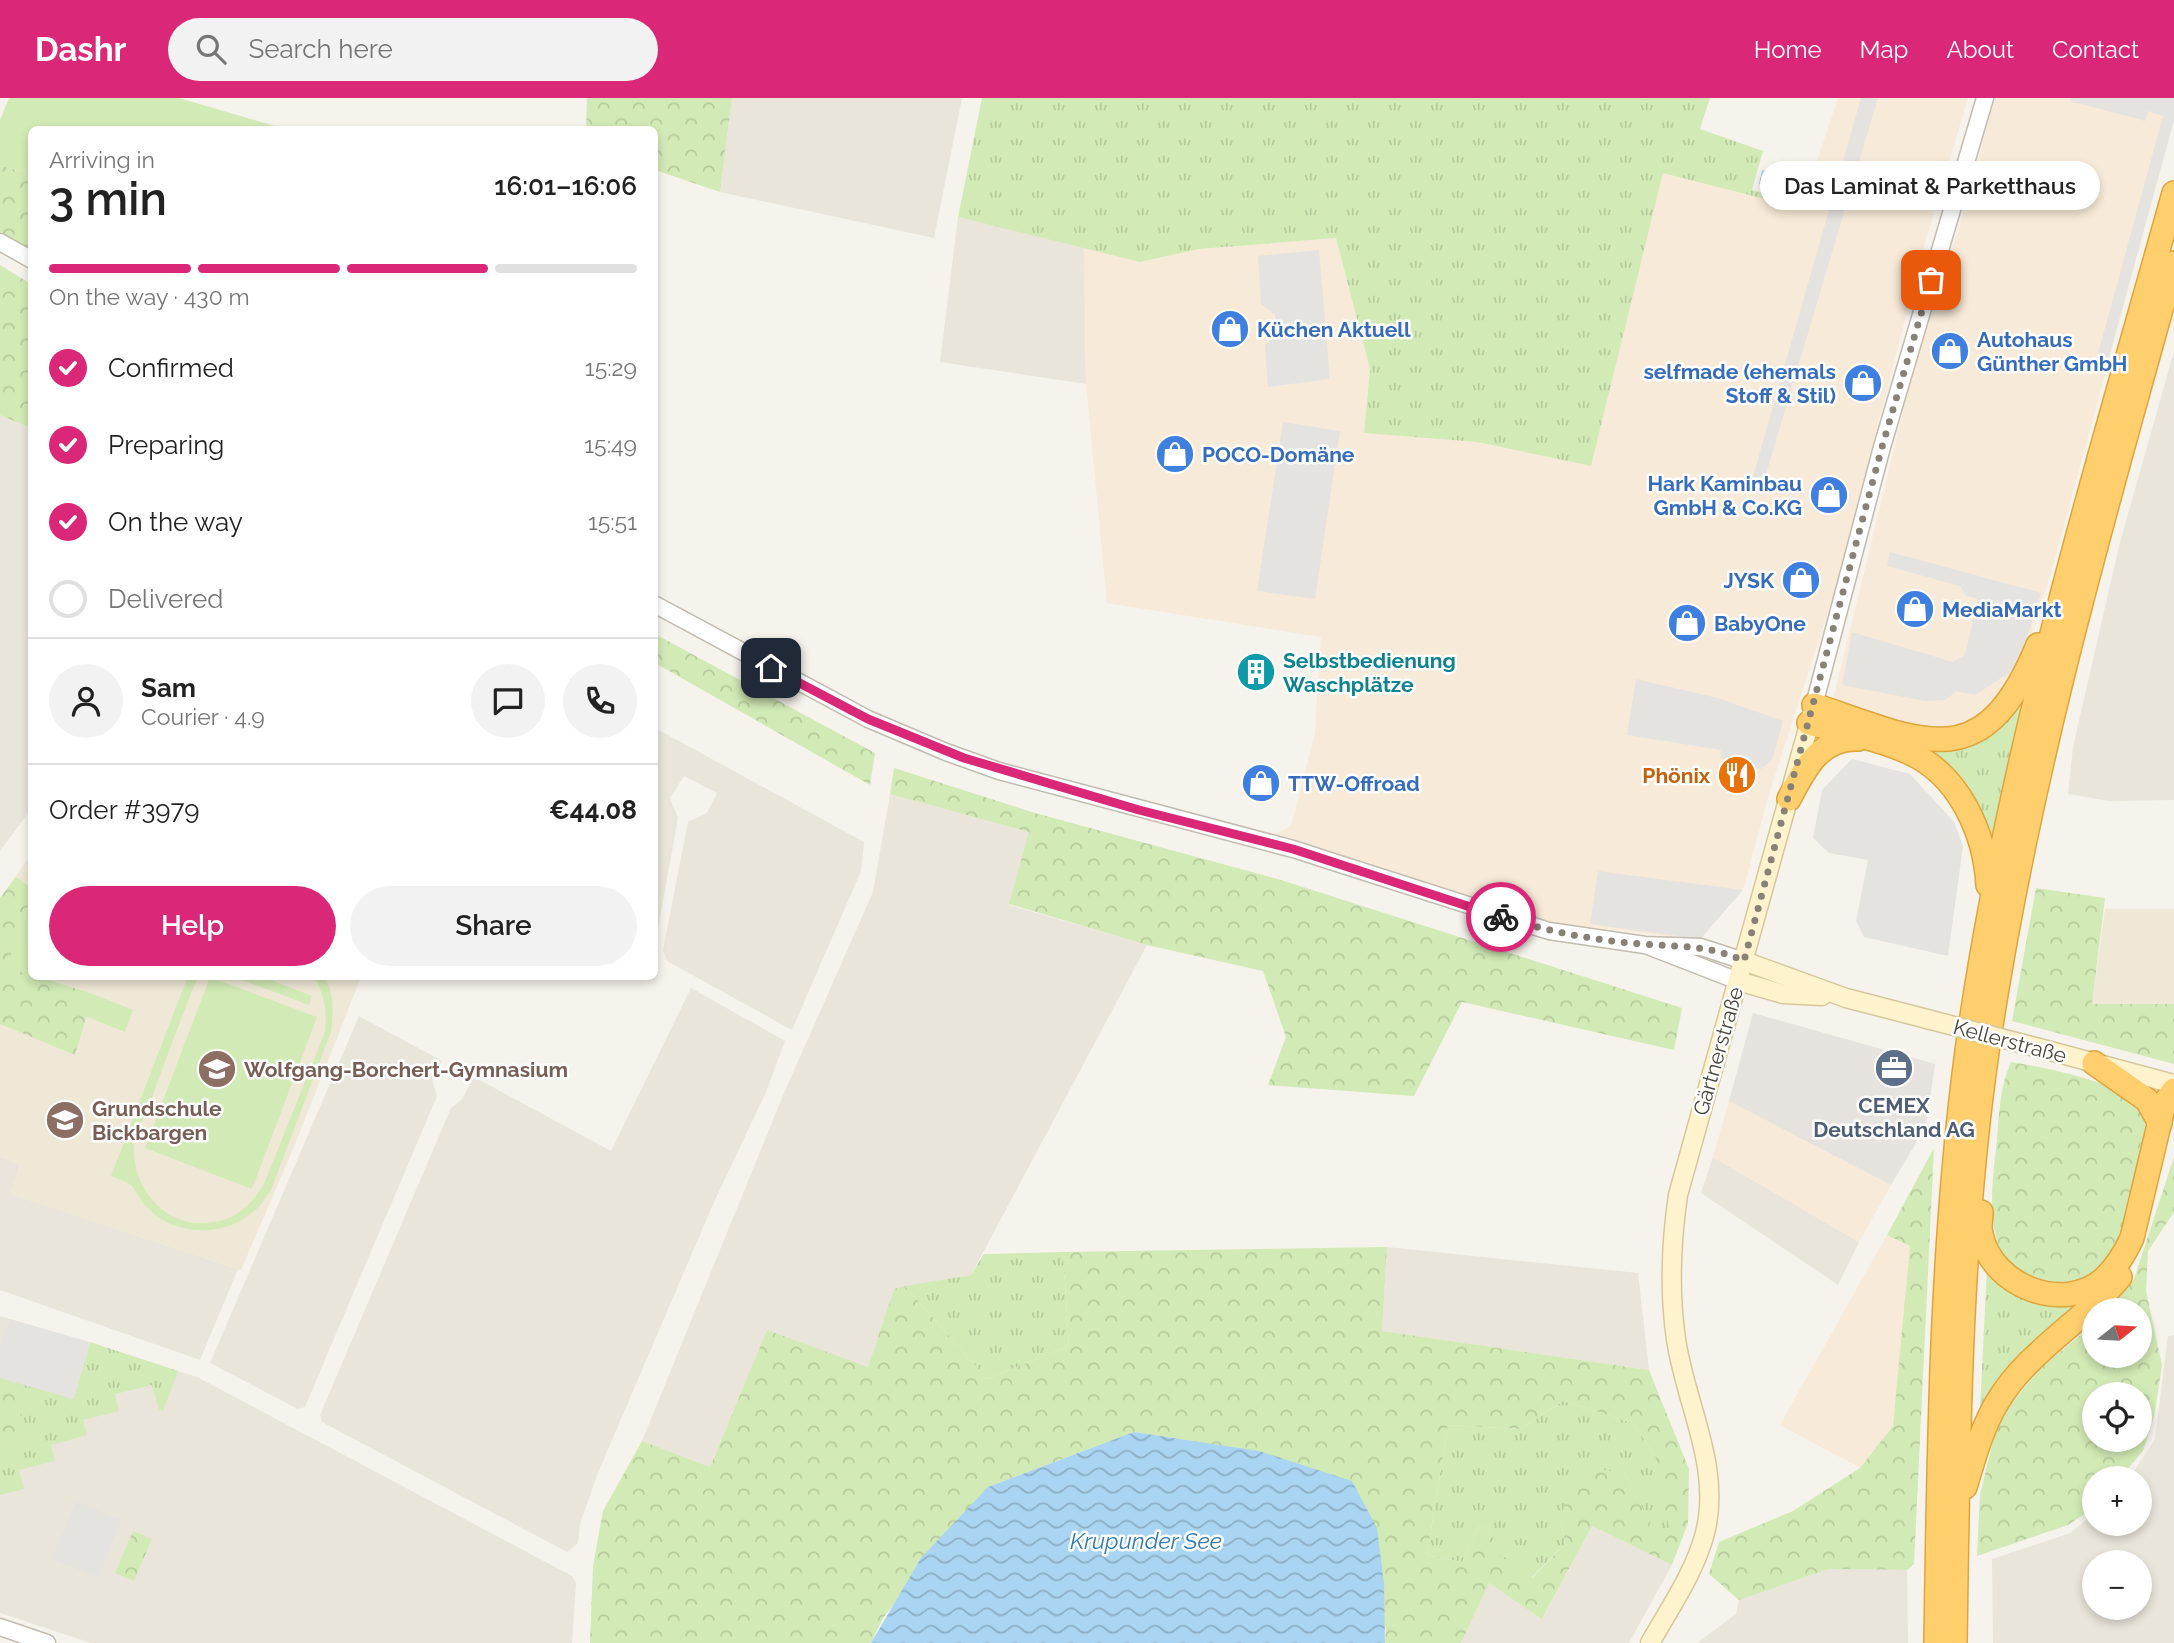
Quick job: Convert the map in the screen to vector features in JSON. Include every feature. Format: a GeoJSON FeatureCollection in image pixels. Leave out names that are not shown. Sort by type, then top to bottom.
{"type":"FeatureCollection","features":[{"type":"Feature","properties":{"kind":"highway"},"geometry":{"type":"LineString","coordinates":[[1936,1643],[1941,1396],[1950,1222],[1967,1051],[1986,933],[2059,605],[2174,193]]}},
{"type":"Feature","properties":{"kind":"highway"},"geometry":{"type":"LineString","coordinates":[[1955,1643],[1967,1250],[1982,1097],[2011,905],[2037,777],[2097,539],[2174,263]]}},
{"type":"Feature","properties":{"kind":"highway"},"geometry":{"type":"LineString","coordinates":[[1812,714],[1913,738],[1939,740],[1963,736],[1986,724],[2010,700],[2059,605]]}},
{"type":"Feature","properties":{"kind":"highway"},"geometry":{"type":"LineString","coordinates":[[1812,714],[1922,759],[1938,772],[1965,805],[1976,825],[1987,862],[1986,933]]}},
{"type":"Feature","properties":{"kind":"highway"},"geometry":{"type":"LineString","coordinates":[[1789,799],[1807,766],[1826,746],[1849,739],[1874,740]]}},
{"type":"Feature","properties":{"kind":"highway"},"geometry":{"type":"LineString","coordinates":[[2094,1063],[2147,1100],[2167,1124]]}},
{"type":"Feature","properties":{"kind":"highway"},"geometry":{"type":"LineString","coordinates":[[1957,1513],[1983,1432],[1998,1401],[2028,1364],[2097,1304],[2124,1273],[2137,1247],[2167,1124],[2164,1104],[2174,1090]]}},
{"type":"Feature","properties":{"kind":"highway"},"geometry":{"type":"LineString","coordinates":[[1982,1097],[1981,1234],[1990,1257],[2010,1278],[2040,1293],[2071,1294],[2088,1288],[2103,1279],[2123,1257],[2139,1217],[2167,1124]]}},
{"type":"Feature","properties":{"kind":"main road","name":"Gärtnerstraße"},"geometry":{"type":"LineString","coordinates":[[1650,1643],[1688,1574],[1705,1535],[1710,1489],[1702,1444],[1676,1340],[1671,1297],[1672,1236],[1678,1195],[1812,714]]}},
{"type":"Feature","properties":{"kind":"main road","name":"Kellerstraße"},"geometry":{"type":"LineString","coordinates":[[1744,961],[1846,998],[2174,1084]]}},
{"type":"Feature","properties":{"kind":"main road","name":"Kellerstraße"},"geometry":{"type":"LineString","coordinates":[[1738,981],[1783,994],[1846,998]]}},
{"type":"Feature","properties":{"kind":"street","name":"Gärtnerstraße"},"geometry":{"type":"LineString","coordinates":[[1812,714],[1882,447],[1985,98]]}},
{"type":"Feature","properties":{"kind":"street"},"geometry":{"type":"LineString","coordinates":[[0,242],[28,258]]}},
{"type":"Feature","properties":{"kind":"street"},"geometry":{"type":"LineString","coordinates":[[658,606],[837,703],[906,736],[967,760],[1139,810],[1293,849],[1549,932],[1645,945],[1701,947],[1744,961]]}},
{"type":"Feature","properties":{"kind":"street"},"geometry":{"type":"LineString","coordinates":[[1645,945],[1738,981]]}},
{"type":"Feature","properties":{"kind":"street"},"geometry":{"type":"LineString","coordinates":[[0,1627],[47,1643]]}},
{"type":"Feature","properties":{"kind":"shaded area"},"geometry":{"type":"Polygon","coordinates":[[[732,98],[962,98],[934,238],[720,192],[732,98]]]}},
{"type":"Feature","properties":{"kind":"shaded area"},"geometry":{"type":"Polygon","coordinates":[[[1838,98],[1968,98],[1925,243],[1834,594],[1769,794],[1744,887],[1700,940],[1549,922],[1276,834],[1291,826],[1315,733],[1321,637],[1107,603],[1086,384],[1084,247],[1140,262],[1199,249],[1336,238],[1370,369],[1364,433],[1477,442],[1591,466],[1663,172],[1765,199],[1780,197],[1804,200],[1838,98]]]}},
{"type":"Feature","properties":{"kind":"shaded area"},"geometry":{"type":"Polygon","coordinates":[[[1861,98],[1878,98],[1761,491],[1750,487],[1861,98]]]}},
{"type":"Feature","properties":{"kind":"shaded area"},"geometry":{"type":"Polygon","coordinates":[[[1995,98],[2174,98],[2174,120],[2050,577],[2023,660],[1996,705],[1960,728],[1906,729],[1833,700],[1921,339],[1959,229],[1995,98]]]}},
{"type":"Feature","properties":{"kind":"shaded area"},"geometry":{"type":"Polygon","coordinates":[[[2071,98],[2174,98],[2174,120],[2107,364],[2096,361],[2163,116],[2148,111],[2145,121],[2070,101],[2071,98]]]}},
{"type":"Feature","properties":{"kind":"shaded area"},"geometry":{"type":"Polygon","coordinates":[[[958,217],[1084,247],[1086,384],[940,362],[958,217]]]}},
{"type":"Feature","properties":{"kind":"shaded area"},"geometry":{"type":"Polygon","coordinates":[[[1319,250],[1330,379],[1268,387],[1265,345],[1276,336],[1275,315],[1261,304],[1258,256],[1319,250]]]}},
{"type":"Feature","properties":{"kind":"shaded area"},"geometry":{"type":"Polygon","coordinates":[[[2174,351],[2174,800],[2109,801],[2068,794],[2073,747],[2119,546],[2174,351]]]}},
{"type":"Feature","properties":{"kind":"shaded area"},"geometry":{"type":"Polygon","coordinates":[[[0,415],[28,426],[28,813],[0,851],[0,415]]]}},
{"type":"Feature","properties":{"kind":"shaded area"},"geometry":{"type":"Polygon","coordinates":[[[1283,422],[1340,431],[1315,599],[1257,591],[1283,422]]]}},
{"type":"Feature","properties":{"kind":"shaded area","name":"MediaMarkt"},"geometry":{"type":"Polygon","coordinates":[[[1890,552],[2041,593],[2018,667],[1975,695],[1957,691],[1945,700],[1925,701],[1842,685],[1852,632],[1953,662],[1965,655],[1978,599],[1966,596],[1960,586],[1887,566],[1890,552]]]}},
{"type":"Feature","properties":{"kind":"shaded area"},"geometry":{"type":"Polygon","coordinates":[[[1636,679],[1718,698],[1783,721],[1772,760],[1761,769],[1743,766],[1743,761],[1720,758],[1721,750],[1627,735],[1636,679]]]}},
{"type":"Feature","properties":{"kind":"shaded area"},"geometry":{"type":"Polygon","coordinates":[[[658,730],[864,842],[861,871],[792,1030],[667,961],[663,950],[688,822],[707,813],[717,793],[684,776],[670,798],[678,818],[658,928],[658,730]]]}},
{"type":"Feature","properties":{"kind":"shaded area"},"geometry":{"type":"Polygon","coordinates":[[[1852,759],[1910,774],[1954,822],[1963,846],[1948,956],[1864,937],[1856,921],[1868,860],[1829,853],[1813,838],[1822,790],[1852,759]]]}},
{"type":"Feature","properties":{"kind":"shaded area"},"geometry":{"type":"Polygon","coordinates":[[[890,794],[1030,832],[1009,905],[1147,945],[971,1275],[894,1289],[868,1367],[767,1331],[710,1467],[642,1441],[784,1093],[873,892],[890,794]]]}},
{"type":"Feature","properties":{"kind":"shaded area","name":"Wolfgang-Borchert-Gymnasium"},"geometry":{"type":"Polygon","coordinates":[[[28,859],[28,980],[360,980],[294,1147],[241,1270],[10,1194],[20,1165],[0,1157],[0,898],[28,859]]]}},
{"type":"Feature","properties":{"kind":"shaded area"},"geometry":{"type":"Polygon","coordinates":[[[1598,871],[1743,890],[1700,939],[1590,924],[1598,871]]]}},
{"type":"Feature","properties":{"kind":"shaded area"},"geometry":{"type":"Polygon","coordinates":[[[2105,909],[2174,909],[2174,1004],[2092,1004],[2105,909]]]}},
{"type":"Feature","properties":{"kind":"shaded area"},"geometry":{"type":"Polygon","coordinates":[[[691,988],[785,1041],[766,1092],[714,1202],[597,1475],[580,1524],[578,1543],[567,1552],[322,1422],[320,1415],[451,1108],[462,1099],[474,1077],[611,1151],[691,988]]]}},
{"type":"Feature","properties":{"kind":"shaded area"},"geometry":{"type":"Polygon","coordinates":[[[1753,1013],[1935,1064],[1926,1126],[1891,1185],[1729,1101],[1753,1013]]]}},
{"type":"Feature","properties":{"kind":"shaded area"},"geometry":{"type":"Polygon","coordinates":[[[359,1016],[442,1061],[432,1080],[437,1096],[305,1407],[298,1409],[210,1363],[359,1016]]]}},
{"type":"Feature","properties":{"kind":"shaded area"},"geometry":{"type":"Polygon","coordinates":[[[1729,1101],[1891,1185],[1859,1242],[1713,1157],[1729,1101]]]}},
{"type":"Feature","properties":{"kind":"shaded area"},"geometry":{"type":"Polygon","coordinates":[[[0,1157],[20,1164],[11,1194],[238,1269],[200,1360],[0,1290],[0,1157]]]}},
{"type":"Feature","properties":{"kind":"shaded area"},"geometry":{"type":"Polygon","coordinates":[[[1713,1157],[1859,1242],[1838,1285],[1701,1193],[1713,1157]]]}},
{"type":"Feature","properties":{"kind":"shaded area"},"geometry":{"type":"Polygon","coordinates":[[[1887,1235],[1910,1245],[1904,1338],[1893,1426],[1860,1468],[1780,1425],[1887,1235]]]}},
{"type":"Feature","properties":{"kind":"shaded area"},"geometry":{"type":"Polygon","coordinates":[[[1387,1247],[1638,1273],[1649,1370],[1382,1331],[1387,1247]]]}},
{"type":"Feature","properties":{"kind":"shaded area"},"geometry":{"type":"Polygon","coordinates":[[[0,1316],[197,1377],[572,1576],[576,1583],[572,1643],[91,1643],[0,1613],[0,1316]]]}},
{"type":"Feature","properties":{"kind":"shaded area"},"geometry":{"type":"Polygon","coordinates":[[[10,1319],[90,1342],[74,1399],[0,1378],[0,1350],[10,1319]]]}},
{"type":"Feature","properties":{"kind":"shaded area"},"geometry":{"type":"Polygon","coordinates":[[[2174,1335],[2174,1643],[1993,1643],[1992,1559],[2070,1533],[2082,1523],[2082,1536],[2152,1536],[2152,1466],[2137,1466],[2147,1452],[2152,1452],[2168,1336],[2174,1335]]]}},
{"type":"Feature","properties":{"kind":"shaded area"},"geometry":{"type":"Polygon","coordinates":[[[76,1501],[121,1520],[98,1578],[52,1559],[76,1501]]]}},
{"type":"Feature","properties":{"kind":"shaded area"},"geometry":{"type":"Polygon","coordinates":[[[1592,1526],[1672,1565],[1629,1643],[1461,1643],[1489,1583],[1543,1618],[1592,1526]]]}},
{"type":"Feature","properties":{"kind":"shaded area"},"geometry":{"type":"Polygon","coordinates":[[[1829,1569],[1907,1570],[1908,1643],[1697,1643],[1736,1614],[1739,1600],[1829,1569]]]}},
{"type":"Feature","properties":{"kind":"green space"},"geometry":{"type":"Polygon","coordinates":[[[9,98],[179,98],[275,126],[28,126],[28,172],[0,166],[0,120],[9,98]]]}},
{"type":"Feature","properties":{"kind":"green space"},"geometry":{"type":"Polygon","coordinates":[[[587,98],[732,98],[720,192],[658,171],[658,126],[586,126],[587,98]]]}},
{"type":"Feature","properties":{"kind":"green space"},"geometry":{"type":"Polygon","coordinates":[[[982,98],[1710,98],[1700,129],[1763,151],[1752,190],[1780,197],[1765,199],[1663,173],[1591,466],[1477,442],[1364,433],[1370,369],[1336,238],[1199,249],[1140,262],[958,217],[982,98]]]}},
{"type":"Feature","properties":{"kind":"green space"},"geometry":{"type":"Polygon","coordinates":[[[0,166],[28,172],[28,248],[0,232],[0,166]]]}},
{"type":"Feature","properties":{"kind":"green space"},"geometry":{"type":"Polygon","coordinates":[[[0,265],[28,282],[28,427],[0,415],[0,265]]]}},
{"type":"Feature","properties":{"kind":"green space"},"geometry":{"type":"Polygon","coordinates":[[[658,636],[875,753],[870,785],[658,665],[658,636]]]}},
{"type":"Feature","properties":{"kind":"green space"},"geometry":{"type":"Polygon","coordinates":[[[2023,698],[1991,842],[1902,742],[1935,746],[2023,698]]]}},
{"type":"Feature","properties":{"kind":"green space"},"geometry":{"type":"Polygon","coordinates":[[[894,768],[1035,813],[1281,880],[1682,1008],[1674,1050],[1462,1002],[1414,1096],[1268,1085],[1286,1037],[1263,971],[1147,945],[1009,904],[1029,832],[890,794],[894,768]]]}},
{"type":"Feature","properties":{"kind":"green space"},"geometry":{"type":"Polygon","coordinates":[[[16,877],[28,886],[28,907],[7,967],[28,974],[28,980],[48,980],[93,994],[75,1055],[0,1024],[0,898],[16,877]]]}},
{"type":"Feature","properties":{"kind":"green space"},"geometry":{"type":"Polygon","coordinates":[[[2036,888],[2105,898],[2092,1004],[2174,1004],[2174,1064],[2012,1021],[2036,888]]]}},
{"type":"Feature","properties":{"kind":"green space"},"geometry":{"type":"Polygon","coordinates":[[[28,907],[28,975],[7,967],[28,907]]]}},
{"type":"Feature","properties":{"kind":"green space"},"geometry":{"type":"Polygon","coordinates":[[[186,980],[197,980],[138,1130],[134,1147],[135,1161],[138,1174],[152,1199],[161,1209],[173,1216],[200,1223],[221,1221],[245,1208],[264,1184],[325,1032],[324,1003],[316,980],[326,980],[332,1003],[331,1032],[271,1190],[259,1207],[229,1226],[199,1230],[184,1228],[157,1216],[131,1185],[111,1176],[186,980]]]}},
{"type":"Feature","properties":{"kind":"green space"},"geometry":{"type":"Polygon","coordinates":[[[209,980],[218,980],[317,1017],[252,1189],[145,1148],[209,980]]]}},
{"type":"Feature","properties":{"kind":"green space"},"geometry":{"type":"Polygon","coordinates":[[[242,980],[271,980],[312,996],[309,1005],[242,980]]]}},
{"type":"Feature","properties":{"kind":"green space"},"geometry":{"type":"Polygon","coordinates":[[[93,994],[133,1010],[125,1032],[85,1016],[93,994]]]}},
{"type":"Feature","properties":{"kind":"green space"},"geometry":{"type":"Polygon","coordinates":[[[2011,1062],[2076,1076],[2111,1087],[2135,1102],[2143,1116],[2147,1132],[2125,1227],[2107,1261],[2081,1278],[2057,1282],[2031,1278],[2013,1268],[2001,1251],[1992,1208],[1993,1184],[2001,1100],[2011,1062]]]}},
{"type":"Feature","properties":{"kind":"green space"},"geometry":{"type":"Polygon","coordinates":[[[1934,1148],[1914,1564],[1907,1570],[1829,1569],[1739,1600],[1709,1574],[1719,1542],[1793,1511],[1860,1468],[1893,1426],[1910,1246],[1887,1235],[1934,1148]]]}},
{"type":"Feature","properties":{"kind":"green space"},"geometry":{"type":"Polygon","coordinates":[[[2174,1157],[2174,1212],[2148,1251],[2148,1298],[2119,1298],[2134,1279],[2174,1157]]]}},
{"type":"Feature","properties":{"kind":"green space"},"geometry":{"type":"Polygon","coordinates":[[[1387,1247],[1382,1331],[1649,1370],[1689,1469],[1688,1523],[1672,1565],[1592,1526],[1542,1619],[1489,1583],[1461,1643],[1385,1643],[1386,1628],[1186,1440],[1134,1432],[988,1487],[883,1618],[871,1643],[590,1643],[593,1566],[603,1511],[642,1441],[710,1467],[767,1330],[868,1367],[894,1289],[905,1286],[987,1379],[1069,1346],[1063,1252],[1387,1247]],[[1563,1401],[1521,1429],[1448,1425],[1427,1555],[1462,1562],[1480,1525],[1491,1532],[1497,1554],[1532,1578],[1565,1544],[1561,1521],[1568,1483],[1590,1469],[1624,1472],[1654,1530],[1669,1528],[1655,1456],[1633,1423],[1563,1401]]]}},
{"type":"Feature","properties":{"kind":"green space"},"geometry":{"type":"Polygon","coordinates":[[[1063,1252],[1069,1346],[987,1379],[905,1286],[971,1275],[984,1254],[1063,1252]]]}},
{"type":"Feature","properties":{"kind":"green space"},"geometry":{"type":"Polygon","coordinates":[[[1987,1268],[2088,1298],[2082,1298],[2082,1303],[2013,1362],[1989,1393],[1980,1410],[1987,1268]]]}},
{"type":"Feature","properties":{"kind":"green space"},"geometry":{"type":"Polygon","coordinates":[[[2152,1319],[2162,1365],[2152,1423],[2152,1382],[2082,1382],[2082,1452],[2142,1452],[2130,1466],[2082,1466],[2082,1516],[2068,1525],[1977,1556],[1980,1494],[1999,1418],[2042,1367],[2082,1334],[2082,1368],[2152,1368],[2152,1319]]]}},
{"type":"Feature","properties":{"kind":"green space"},"geometry":{"type":"Polygon","coordinates":[[[90,1342],[178,1371],[163,1411],[159,1410],[152,1385],[115,1394],[119,1411],[83,1420],[87,1435],[51,1445],[55,1461],[19,1470],[24,1489],[0,1495],[0,1447],[28,1440],[14,1385],[0,1389],[0,1378],[74,1399],[90,1342]]]}},
{"type":"Feature","properties":{"kind":"green space"},"geometry":{"type":"Polygon","coordinates":[[[14,1385],[28,1440],[0,1447],[0,1389],[14,1385]]]}},
{"type":"Feature","properties":{"kind":"green space"},"geometry":{"type":"Polygon","coordinates":[[[1563,1401],[1633,1423],[1655,1456],[1670,1528],[1654,1531],[1624,1472],[1561,1521],[1565,1544],[1531,1578],[1496,1554],[1491,1532],[1480,1525],[1462,1562],[1427,1555],[1448,1425],[1521,1429],[1563,1401]]]}},
{"type":"Feature","properties":{"kind":"green space"},"geometry":{"type":"Polygon","coordinates":[[[133,1531],[152,1539],[134,1581],[115,1573],[133,1531]]]}},
{"type":"Feature","properties":{"kind":"water"},"geometry":{"type":"Polygon","coordinates":[[[1762,170],[1801,178],[1798,192],[1759,184],[1762,170]]]}},
{"type":"Feature","properties":{"kind":"water","name":"Krupunder See"},"geometry":{"type":"Polygon","coordinates":[[[1134,1432],[1259,1451],[1352,1481],[1377,1528],[1384,1584],[1385,1643],[871,1643],[921,1558],[988,1487],[1134,1432]]]}},
{"type":"Feature","properties":{"kind":"way so far"},"geometry":{"type":"LineString","coordinates":[[1501,917],[1549,932],[1645,945],[1677,944],[1701,947],[1744,961],[1882,447],[1931,280]]}},
{"type":"Feature","properties":{"kind":"place","name":"Das Laminat & Parketthaus"},"geometry":{"type":"Point","coordinates":[1931,280]}},
{"type":"Feature","properties":{"kind":"place","name":"Küchen Aktuell"},"geometry":{"type":"Point","coordinates":[1230,329]}},
{"type":"Feature","properties":{"kind":"place","name":"Autohaus Günther GmbH"},"geometry":{"type":"Point","coordinates":[1950,351]}},
{"type":"Feature","properties":{"kind":"place","name":"selfmade (ehemals Stoff & Stil)"},"geometry":{"type":"Point","coordinates":[1863,383]}},
{"type":"Feature","properties":{"kind":"place","name":"POCO-Domäne"},"geometry":{"type":"Point","coordinates":[1175,454]}},
{"type":"Feature","properties":{"kind":"place","name":"Hark Kaminbau GmbH & Co.KG"},"geometry":{"type":"Point","coordinates":[1829,495]}},
{"type":"Feature","properties":{"kind":"place","name":"JYSK"},"geometry":{"type":"Point","coordinates":[1801,580]}},
{"type":"Feature","properties":{"kind":"place","name":"MediaMarkt"},"geometry":{"type":"Point","coordinates":[1915,609]}},
{"type":"Feature","properties":{"kind":"place","name":"BabyOne"},"geometry":{"type":"Point","coordinates":[1687,623]}},
{"type":"Feature","properties":{"kind":"place","name":"Selbstbedienung Waschplätze"},"geometry":{"type":"Point","coordinates":[1256,672]}},
{"type":"Feature","properties":{"kind":"place","name":"Phönix"},"geometry":{"type":"Point","coordinates":[1737,775]}},
{"type":"Feature","properties":{"kind":"place","name":"TTW-Offroad"},"geometry":{"type":"Point","coordinates":[1261,783]}},
{"type":"Feature","properties":{"kind":"place","name":"CEMEX Deutschland AG"},"geometry":{"type":"Point","coordinates":[1894,1068]}},
{"type":"Feature","properties":{"kind":"place","name":"Wolfgang-Borchert-Gymnasium"},"geometry":{"type":"Point","coordinates":[217,1069]}},
{"type":"Feature","properties":{"kind":"place","name":"Grundschule Bickbargen"},"geometry":{"type":"Point","coordinates":[65,1120]}},
{"type":"Feature","properties":{"kind":"route"},"geometry":{"type":"LineString","coordinates":[[771,668],[868,719],[946,752],[1015,775],[1139,810],[1293,849],[1501,917]]}}]}
